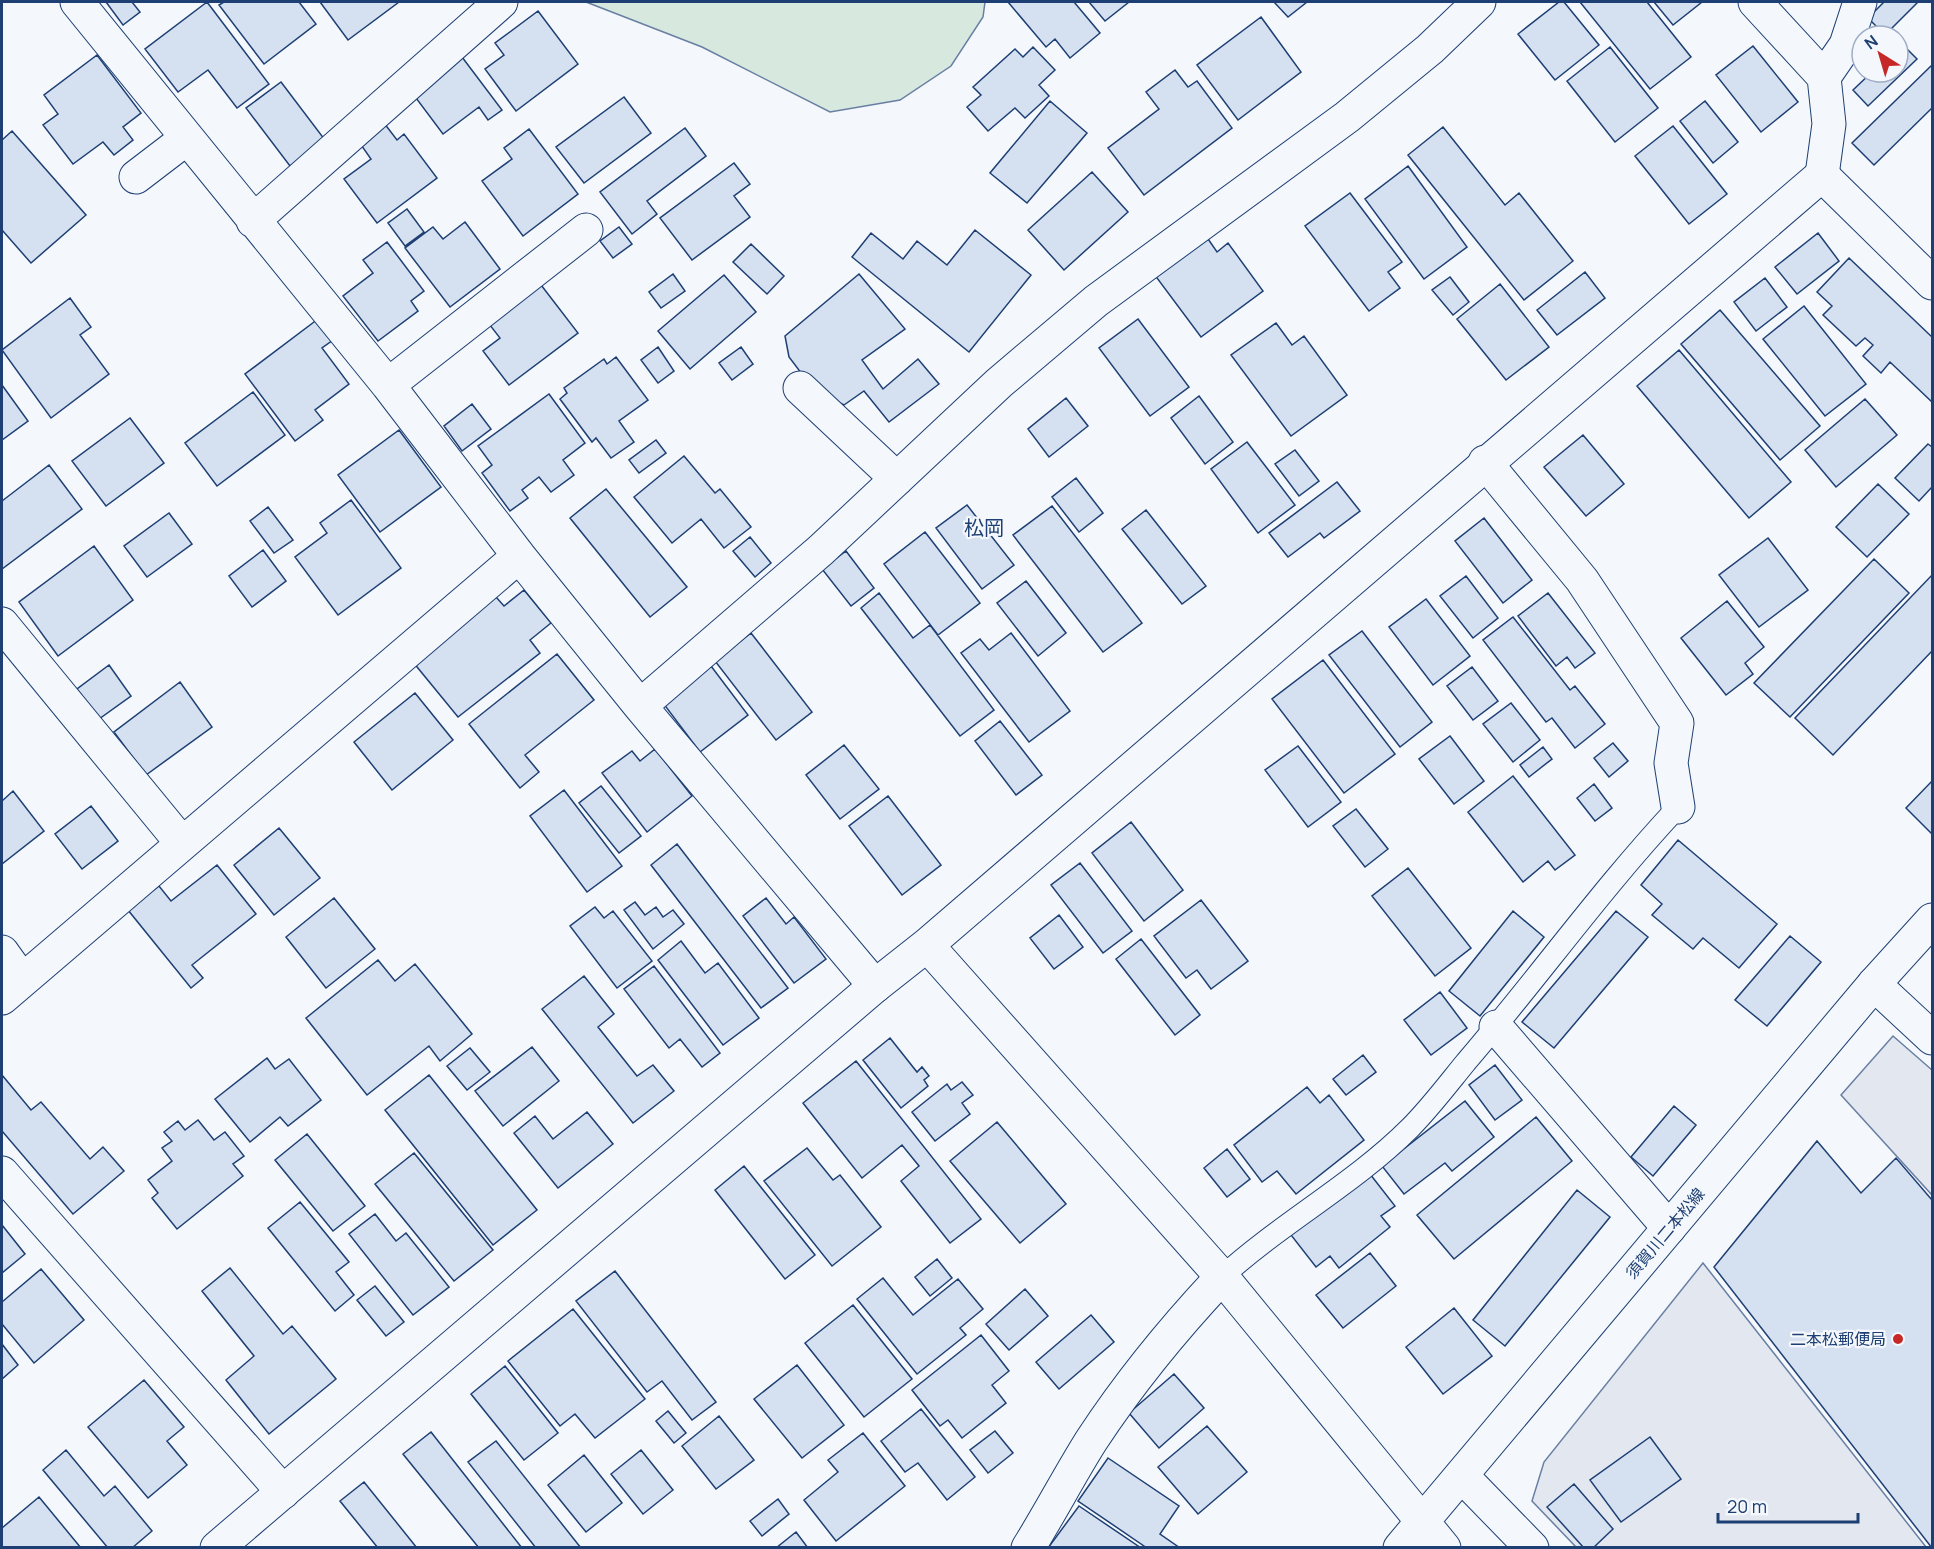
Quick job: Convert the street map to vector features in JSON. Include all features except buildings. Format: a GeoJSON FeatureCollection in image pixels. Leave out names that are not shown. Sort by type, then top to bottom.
{"type":"FeatureCollection","features":[{"type":"Feature","properties":{"kind":"street"},"geometry":{"type":"LineString","coordinates":[[77,2],[388,386],[519,556],[640,706],[875,986]]}},
{"type":"Feature","properties":{"kind":"street"},"geometry":{"type":"LineString","coordinates":[[253,221],[501,2]]}},
{"type":"Feature","properties":{"kind":"street"},"geometry":{"type":"LineString","coordinates":[[640,706],[821,550],[999,383],[1096,301],[1347,117],[1430,50],[1479,2]]}},
{"type":"Feature","properties":{"kind":"street"},"geometry":{"type":"LineString","coordinates":[[217,1548],[875,986],[927,945],[1485,462],[1822,176],[1829,124],[1824,77],[1755,2]]}},
{"type":"Feature","properties":{"kind":"street"},"geometry":{"type":"LineString","coordinates":[[1824,77],[1846,45],[1860,2]]}},
{"type":"Feature","properties":{"kind":"street"},"geometry":{"type":"LineString","coordinates":[[136,177],[187,138]]}},
{"type":"Feature","properties":{"kind":"street"},"geometry":{"type":"LineString","coordinates":[[1822,176],[1932,283]]}},
{"type":"Feature","properties":{"kind":"street"},"geometry":{"type":"LineString","coordinates":[[388,386],[586,230]]}},
{"type":"Feature","properties":{"kind":"street"},"geometry":{"type":"LineString","coordinates":[[800,388],[897,479]]}},
{"type":"Feature","properties":{"kind":"street"},"geometry":{"type":"LineString","coordinates":[[1485,462],[1582,580],[1639,662],[1677,723],[1671,763],[1678,807]]}},
{"type":"Feature","properties":{"kind":"street"},"geometry":{"type":"LineString","coordinates":[[2,952],[12,989],[181,842],[519,556]]}},
{"type":"Feature","properties":{"kind":"street"},"geometry":{"type":"LineString","coordinates":[[2,624],[181,842]]}},
{"type":"Feature","properties":{"kind":"street","name":"須賀川二本松線"},"geometry":{"type":"LineString","coordinates":[[1400,1548],[1874,984],[1932,920]]}},
{"type":"Feature","properties":{"kind":"street"},"geometry":{"type":"LineString","coordinates":[[927,945],[1222,1277],[1444,1548]]}},
{"type":"Feature","properties":{"kind":"street"},"geometry":{"type":"LineString","coordinates":[[1874,984],[1932,1038]]}},
{"type":"Feature","properties":{"kind":"street"},"geometry":{"type":"LineString","coordinates":[[1496,1027],[1669,1228]]}},
{"type":"Feature","properties":{"kind":"street"},"geometry":{"type":"LineString","coordinates":[[2,1173],[282,1492]]}},
{"type":"Feature","properties":{"kind":"street"},"geometry":{"type":"LineString","coordinates":[[1028,1548],[1091,1441],[1179,1322],[1222,1277]]}},
{"type":"Feature","properties":{"kind":"street"},"geometry":{"type":"LineString","coordinates":[[1462,1476],[1532,1548]]}},
{"type":"Feature","properties":{"kind":"lane"},"geometry":{"type":"LineString","coordinates":[[1222,1277],[1257,1245],[1372,1162],[1411,1127],[1496,1027],[1634,854],[1678,807]]}},
{"type":"Feature","properties":{"kind":"shaded area"},"geometry":{"type":"Polygon","coordinates":[[[586,2],[985,2],[983,17],[951,66],[900,100],[830,112],[702,47],[586,2]]]}},
{"type":"Feature","properties":{"kind":"shaded area"},"geometry":{"type":"Polygon","coordinates":[[[1893,1036],[1932,1070],[1932,1195],[1841,1095],[1893,1036]]]}},
{"type":"Feature","properties":{"kind":"shaded area"},"geometry":{"type":"Polygon","coordinates":[[[1703,1263],[1926,1547],[1576,1547],[1532,1501],[1544,1462],[1703,1263]]]}},
{"type":"Feature","properties":{"kind":"place","name":"二本松郵便局"},"geometry":{"type":"Point","coordinates":[1898,1339]}},
{"type":"Feature","properties":{"kind":"district","name":"松岡"},"geometry":{"type":"Point","coordinates":[984,528]}}]}
